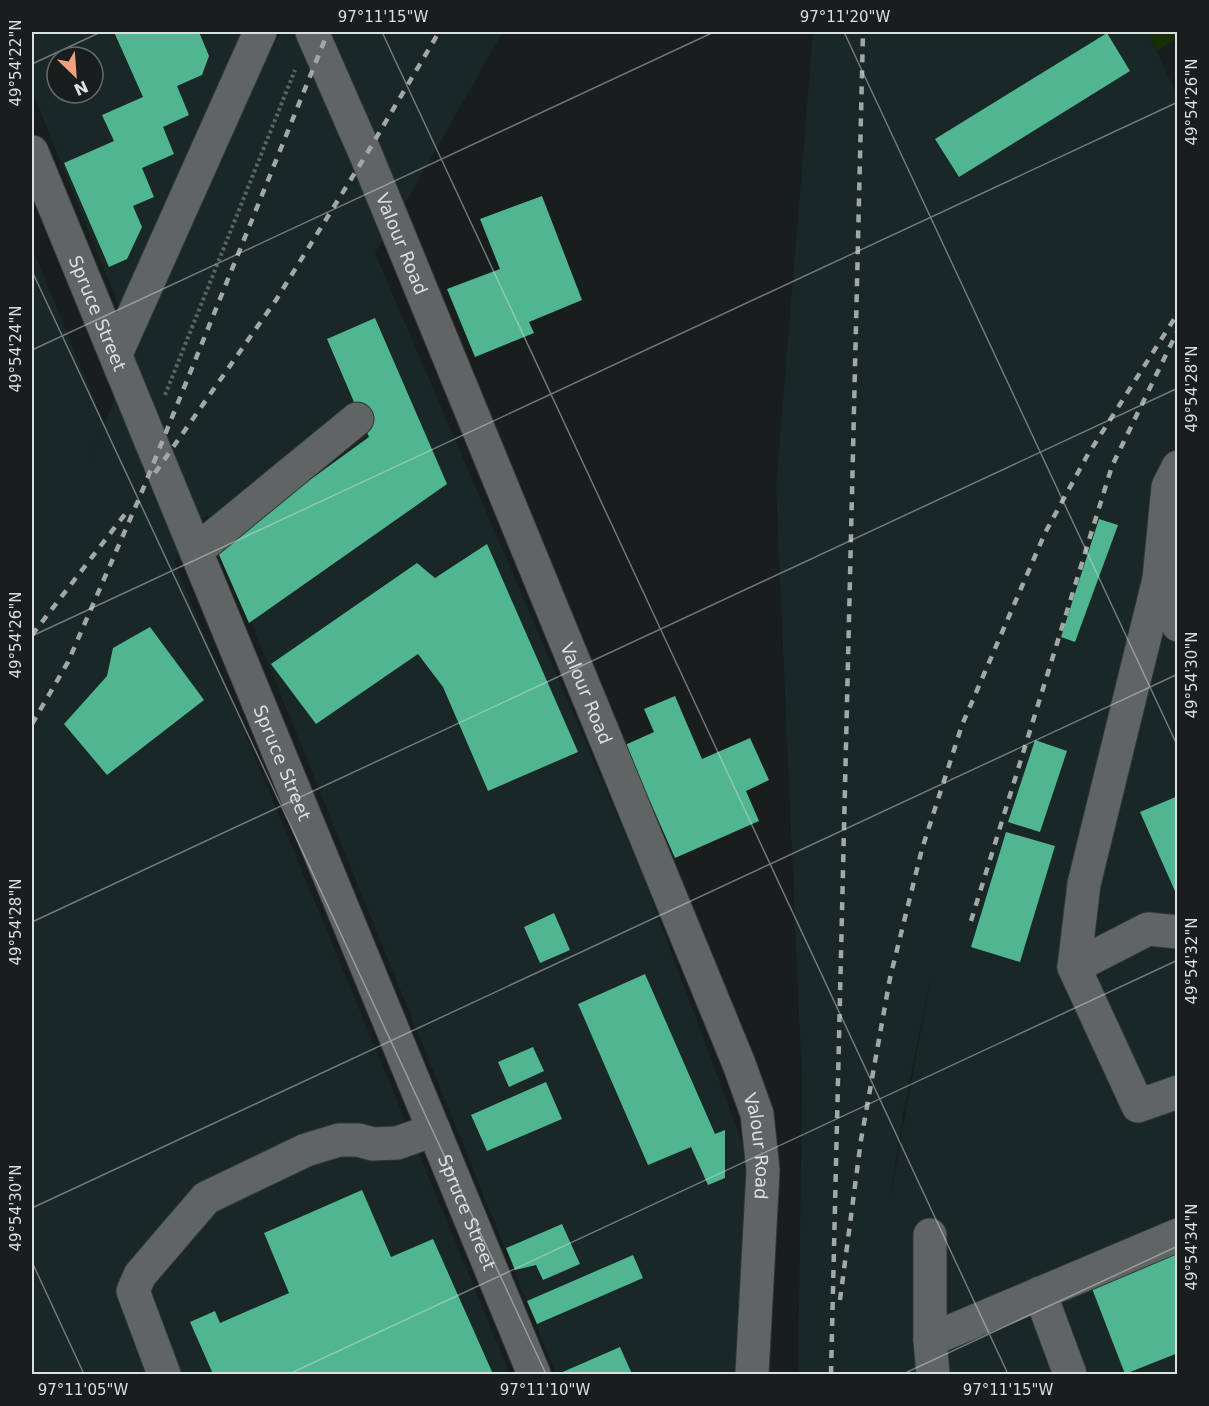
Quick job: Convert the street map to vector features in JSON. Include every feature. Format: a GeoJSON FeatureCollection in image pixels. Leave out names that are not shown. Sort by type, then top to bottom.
{"type":"FeatureCollection","features":[{"type":"Feature","properties":{"kind":"street"},"geometry":{"type":"LineString","coordinates":[[116,354],[260,32]]}},
{"type":"Feature","properties":{"kind":"street","name":"Valour Road"},"geometry":{"type":"LineString","coordinates":[[312,32],[394,223],[739,1064],[757,1114],[763,1170],[752,1374]]}},
{"type":"Feature","properties":{"kind":"street","name":"Spruce Street"},"geometry":{"type":"LineString","coordinates":[[32,152],[534,1374]]}},
{"type":"Feature","properties":{"kind":"street"},"geometry":{"type":"LineString","coordinates":[[196,551],[357,419]]}},
{"type":"Feature","properties":{"kind":"street"},"geometry":{"type":"LineString","coordinates":[[1178,467],[1168,487],[1159,579],[1084,884],[1074,967],[1138,1106],[1178,1092]]}},
{"type":"Feature","properties":{"kind":"street"},"geometry":{"type":"LineString","coordinates":[[1159,579],[1178,625]]}},
{"type":"Feature","properties":{"kind":"street"},"geometry":{"type":"LineString","coordinates":[[1074,967],[1148,929],[1178,932]]}},
{"type":"Feature","properties":{"kind":"street"},"geometry":{"type":"LineString","coordinates":[[165,1374],[133,1291],[140,1275],[206,1198],[306,1150],[339,1140],[358,1140],[373,1144],[397,1143],[434,1130]]}},
{"type":"Feature","properties":{"kind":"street"},"geometry":{"type":"LineString","coordinates":[[930,1235],[930,1340],[933,1374]]}},
{"type":"Feature","properties":{"kind":"street"},"geometry":{"type":"LineString","coordinates":[[930,1340],[1178,1235]]}},
{"type":"Feature","properties":{"kind":"street"},"geometry":{"type":"LineString","coordinates":[[1040,1293],[1070,1374]]}},
{"type":"Feature","properties":{"kind":"path"},"geometry":{"type":"LineString","coordinates":[[148,434],[179,364],[297,65]]}},
{"type":"Feature","properties":{"kind":"shaded area"},"geometry":{"type":"Polygon","coordinates":[[[32,32],[258,32],[268,58],[281,32],[503,32],[375,253],[641,871],[748,1158],[740,1374],[556,1374],[207,513],[174,561],[510,1374],[32,1374],[32,247],[104,423],[86,464],[137,351],[32,91],[32,32]]]}},
{"type":"Feature","properties":{"kind":"shaded area"},"geometry":{"type":"Polygon","coordinates":[[[813,32],[1148,32],[1178,98],[1177,1374],[798,1374],[802,1084],[776,487],[813,32]],[[931,976],[904,1109],[890,1198],[931,976]]]}},
{"type":"Feature","properties":{"kind":"green space"},"geometry":{"type":"Polygon","coordinates":[[[1148,32],[1177,32],[1177,38],[1157,51],[1148,32]]]}},
{"type":"Feature","properties":{"kind":"building"},"geometry":{"type":"Polygon","coordinates":[[[114,32],[199,32],[209,56],[202,75],[177,86],[189,115],[163,127],[174,154],[142,168],[154,197],[133,206],[142,227],[127,259],[109,267],[64,163],[114,141],[102,115],[143,97],[114,32]]]}},
{"type":"Feature","properties":{"kind":"building"},"geometry":{"type":"Polygon","coordinates":[[[1107,33],[1130,71],[959,177],[935,139],[1107,33]]]}},
{"type":"Feature","properties":{"kind":"building"},"geometry":{"type":"Polygon","coordinates":[[[542,196],[582,300],[529,322],[534,333],[475,357],[447,289],[500,269],[480,219],[542,196]]]}},
{"type":"Feature","properties":{"kind":"building"},"geometry":{"type":"Polygon","coordinates":[[[375,318],[447,484],[249,623],[216,548],[369,437],[327,339],[375,318]]]}},
{"type":"Feature","properties":{"kind":"building"},"geometry":{"type":"Polygon","coordinates":[[[1099,519],[1118,525],[1075,642],[1061,637],[1099,519]]]}},
{"type":"Feature","properties":{"kind":"building"},"geometry":{"type":"Polygon","coordinates":[[[487,544],[578,752],[488,791],[443,687],[418,654],[316,724],[271,664],[417,563],[435,578],[487,544]]]}},
{"type":"Feature","properties":{"kind":"building"},"geometry":{"type":"Polygon","coordinates":[[[150,627],[204,700],[107,775],[64,724],[107,676],[113,648],[150,627]]]}},
{"type":"Feature","properties":{"kind":"building"},"geometry":{"type":"Polygon","coordinates":[[[675,696],[702,759],[750,738],[769,780],[746,791],[759,821],[675,858],[625,745],[654,732],[644,709],[675,696]]]}},
{"type":"Feature","properties":{"kind":"building"},"geometry":{"type":"Polygon","coordinates":[[[1035,740],[1067,751],[1040,832],[1008,822],[1035,740]]]}},
{"type":"Feature","properties":{"kind":"building"},"geometry":{"type":"Polygon","coordinates":[[[1178,796],[1178,898],[1140,812],[1178,796]]]}},
{"type":"Feature","properties":{"kind":"building"},"geometry":{"type":"Polygon","coordinates":[[[1006,832],[1055,846],[1020,962],[971,947],[1006,832]]]}},
{"type":"Feature","properties":{"kind":"building"},"geometry":{"type":"Polygon","coordinates":[[[554,913],[570,950],[540,963],[524,927],[554,913]]]}},
{"type":"Feature","properties":{"kind":"building"},"geometry":{"type":"Polygon","coordinates":[[[645,974],[715,1134],[725,1130],[725,1178],[708,1185],[691,1147],[648,1165],[578,1004],[645,974]]]}},
{"type":"Feature","properties":{"kind":"building"},"geometry":{"type":"Polygon","coordinates":[[[533,1047],[544,1071],[509,1087],[498,1062],[533,1047]]]}},
{"type":"Feature","properties":{"kind":"building"},"geometry":{"type":"Polygon","coordinates":[[[546,1082],[562,1119],[487,1151],[471,1115],[546,1082]]]}},
{"type":"Feature","properties":{"kind":"building"},"geometry":{"type":"Polygon","coordinates":[[[362,1190],[391,1257],[433,1239],[493,1374],[213,1374],[190,1322],[215,1311],[220,1323],[289,1293],[264,1233],[362,1190]]]}},
{"type":"Feature","properties":{"kind":"building"},"geometry":{"type":"Polygon","coordinates":[[[562,1224],[580,1264],[543,1280],[536,1265],[515,1270],[506,1248],[562,1224]]]}},
{"type":"Feature","properties":{"kind":"building"},"geometry":{"type":"Polygon","coordinates":[[[1178,1251],[1178,1353],[1125,1374],[1091,1286],[1178,1251]]]}},
{"type":"Feature","properties":{"kind":"building"},"geometry":{"type":"Polygon","coordinates":[[[633,1255],[643,1278],[537,1324],[527,1301],[633,1255]]]}},
{"type":"Feature","properties":{"kind":"building"},"geometry":{"type":"Polygon","coordinates":[[[620,1347],[632,1374],[558,1374],[620,1347]]]}},
{"type":"Feature","properties":{"kind":"railway"},"geometry":{"type":"LineString","coordinates":[[32,724],[68,662],[141,494],[328,32]]}},
{"type":"Feature","properties":{"kind":"railway"},"geometry":{"type":"LineString","coordinates":[[155,473],[276,300],[439,32]]}},
{"type":"Feature","properties":{"kind":"railway"},"geometry":{"type":"LineString","coordinates":[[831,1374],[863,32]]}},
{"type":"Feature","properties":{"kind":"railway"},"geometry":{"type":"LineString","coordinates":[[840,1300],[861,1140],[890,978],[922,849],[962,725],[1045,533],[1087,456],[1178,313]]}},
{"type":"Feature","properties":{"kind":"railway"},"geometry":{"type":"LineString","coordinates":[[971,921],[1112,466],[1178,330]]}},
{"type":"Feature","properties":{"kind":"railway"},"geometry":{"type":"LineString","coordinates":[[32,635],[129,509]]}}]}
